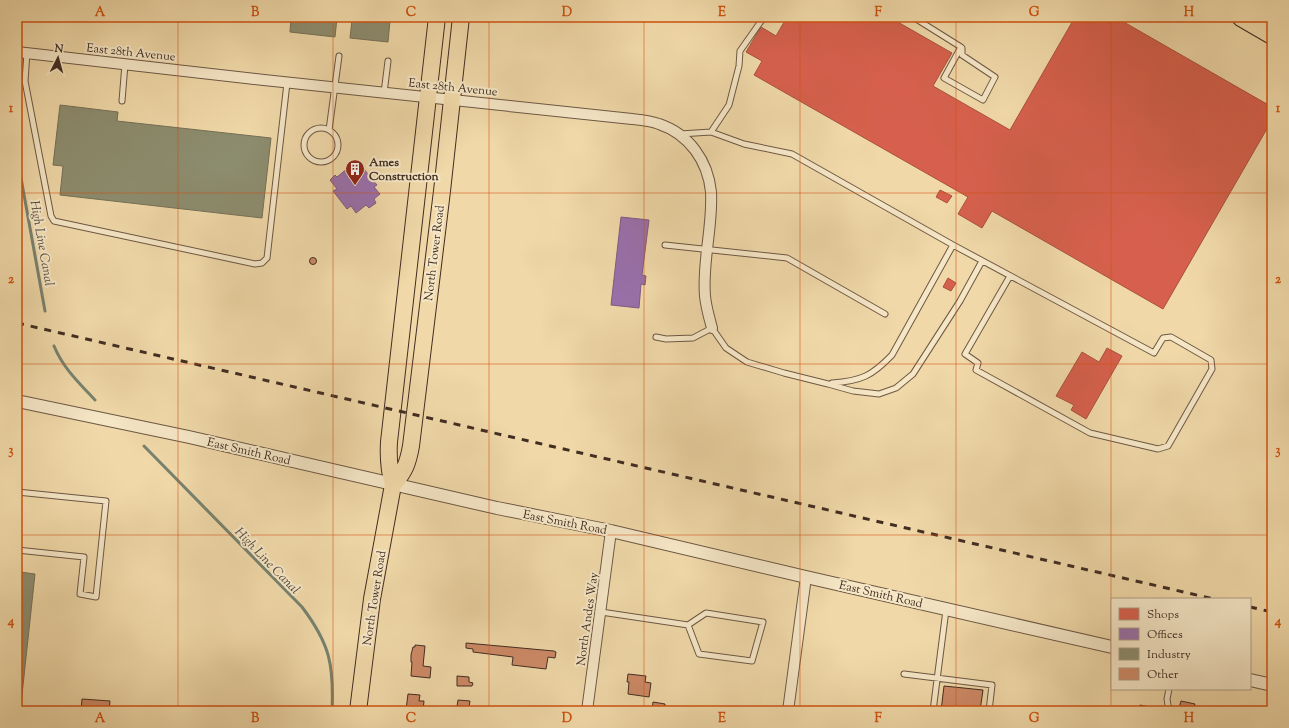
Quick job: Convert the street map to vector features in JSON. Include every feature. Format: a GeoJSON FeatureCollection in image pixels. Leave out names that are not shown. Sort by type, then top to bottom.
{"type":"FeatureCollection","features":[{"type":"Feature","properties":{"kind":"highway"},"geometry":{"type":"LineString","coordinates":[[1240,17],[1272,35]]}},
{"type":"Feature","properties":{"kind":"main road","name":"North Tower Road"},"geometry":{"type":"LineString","coordinates":[[358,711],[372,600],[393,485],[387,460],[437,17]]}},
{"type":"Feature","properties":{"kind":"main road","name":"North Tower Road"},"geometry":{"type":"LineString","coordinates":[[393,485],[403,474],[407,466],[411,446],[461,17]]}},
{"type":"Feature","properties":{"kind":"street","name":"East 28th Avenue"},"geometry":{"type":"LineString","coordinates":[[22,53],[647,121],[659,124],[679,134],[690,143],[706,170],[711,193],[705,295],[707,312],[712,328]]}},
{"type":"Feature","properties":{"kind":"street","name":"East Smith Road"},"geometry":{"type":"LineString","coordinates":[[17,401],[189,437],[497,508],[611,531],[1111,647]]}},
{"type":"Feature","properties":{"kind":"street","name":"North Andes Way"},"geometry":{"type":"LineString","coordinates":[[587,711],[611,531]]}},
{"type":"Feature","properties":{"kind":"street"},"geometry":{"type":"LineString","coordinates":[[788,711],[806,577]]}},
{"type":"Feature","properties":{"kind":"street"},"geometry":{"type":"LineString","coordinates":[[1251,680],[1272,685]]}},
{"type":"Feature","properties":{"kind":"lane"},"geometry":{"type":"LineString","coordinates":[[711,132],[729,104],[739,66],[740,51],[764,17]]}},
{"type":"Feature","properties":{"kind":"lane"},"geometry":{"type":"LineString","coordinates":[[912,17],[961,47],[962,55],[996,77],[983,100],[944,78],[961,47]]}},
{"type":"Feature","properties":{"kind":"lane"},"geometry":{"type":"LineString","coordinates":[[22,53],[25,82],[51,216],[54,221],[255,264],[262,263],[267,258],[287,83]]}},
{"type":"Feature","properties":{"kind":"lane"},"geometry":{"type":"LineString","coordinates":[[329,130],[319,128],[314,129],[306,136],[304,141],[305,152],[312,160],[324,162],[334,156],[338,145],[337,139],[329,130],[339,56]]}},
{"type":"Feature","properties":{"kind":"lane"},"geometry":{"type":"LineString","coordinates":[[384,93],[388,61]]}},
{"type":"Feature","properties":{"kind":"lane"},"geometry":{"type":"LineString","coordinates":[[122,101],[125,64]]}},
{"type":"Feature","properties":{"kind":"lane"},"geometry":{"type":"LineString","coordinates":[[679,134],[711,132],[744,144],[792,154],[982,261],[1154,353],[1163,338],[1171,337],[1211,360],[1212,369],[1168,446],[1158,448],[1090,433],[976,370],[978,363],[965,354],[1010,276]]}},
{"type":"Feature","properties":{"kind":"lane"},"geometry":{"type":"LineString","coordinates":[[664,245],[787,258],[885,314]]}},
{"type":"Feature","properties":{"kind":"lane"},"geometry":{"type":"LineString","coordinates":[[828,384],[852,381],[867,376],[881,367],[892,355],[953,245]]}},
{"type":"Feature","properties":{"kind":"lane"},"geometry":{"type":"LineString","coordinates":[[656,337],[666,339],[693,338],[712,328],[726,348],[747,362],[784,374],[853,391],[879,394],[896,388],[913,374],[960,301],[982,261]]}},
{"type":"Feature","properties":{"kind":"lane"},"geometry":{"type":"LineString","coordinates":[[17,492],[106,501],[96,597],[80,594],[84,556],[17,550]]}},
{"type":"Feature","properties":{"kind":"lane"},"geometry":{"type":"LineString","coordinates":[[933,711],[946,609]]}},
{"type":"Feature","properties":{"kind":"lane"},"geometry":{"type":"LineString","coordinates":[[601,612],[688,625],[706,612],[763,622],[752,661],[700,654],[688,625]]}},
{"type":"Feature","properties":{"kind":"lane"},"geometry":{"type":"LineString","coordinates":[[904,674],[992,685],[989,711]]}},
{"type":"Feature","properties":{"kind":"lane"},"geometry":{"type":"LineString","coordinates":[[1169,690],[1167,699],[1169,711]]}},
{"type":"Feature","properties":{"kind":"building: Shops"},"geometry":{"type":"Polygon","coordinates":[[[787,17],[889,17],[952,53],[933,86],[1010,130],[1075,17],[1115,17],[1272,107],[1272,120],[1163,309],[992,211],[982,228],[958,214],[968,197],[754,75],[762,61],[746,52],[761,27],[776,36],[787,17]]]}},
{"type":"Feature","properties":{"kind":"building: Shops"},"geometry":{"type":"Polygon","coordinates":[[[940,190],[952,196],[947,203],[936,197],[940,190]]]}},
{"type":"Feature","properties":{"kind":"building: Shops"},"geometry":{"type":"Polygon","coordinates":[[[948,278],[956,283],[951,291],[943,287],[948,278]]]}},
{"type":"Feature","properties":{"kind":"building: Shops"},"geometry":{"type":"Polygon","coordinates":[[[1107,348],[1122,356],[1086,419],[1071,410],[1074,405],[1056,396],[1082,352],[1099,362],[1107,348]]]}},
{"type":"Feature","properties":{"kind":"building: Offices","name":"Ames Construction"},"geometry":{"type":"Polygon","coordinates":[[[353,161],[360,170],[363,168],[377,185],[374,187],[380,194],[374,199],[376,203],[369,208],[366,205],[356,213],[351,206],[347,209],[333,191],[337,189],[330,180],[335,175],[337,177],[348,168],[347,166],[353,161]]]}},
{"type":"Feature","properties":{"kind":"building: Offices"},"geometry":{"type":"Polygon","coordinates":[[[621,217],[649,220],[642,275],[646,276],[645,285],[641,284],[639,308],[611,305],[621,217]]]}},
{"type":"Feature","properties":{"kind":"building: Industry"},"geometry":{"type":"Polygon","coordinates":[[[291,17],[386,17],[386,20],[390,21],[388,42],[350,38],[352,20],[337,18],[335,37],[290,32],[291,17]]]}},
{"type":"Feature","properties":{"kind":"building: Industry"},"geometry":{"type":"Polygon","coordinates":[[[60,105],[118,112],[117,121],[271,138],[262,218],[60,195],[63,166],[53,165],[60,105]]]}},
{"type":"Feature","properties":{"kind":"building: Industry"},"geometry":{"type":"Polygon","coordinates":[[[17,562],[21,563],[20,572],[35,574],[21,704],[17,703],[17,562]]]}},
{"type":"Feature","properties":{"kind":"building: Other"},"geometry":{"type":"Polygon","coordinates":[[[313,257],[316,258],[316,264],[313,265],[310,264],[309,261],[310,258],[313,257]]]}},
{"type":"Feature","properties":{"kind":"building: Other"},"geometry":{"type":"Polygon","coordinates":[[[466,643],[556,652],[555,658],[548,657],[546,669],[512,665],[513,657],[473,652],[473,649],[466,648],[466,643]]]}},
{"type":"Feature","properties":{"kind":"building: Other"},"geometry":{"type":"Polygon","coordinates":[[[415,645],[425,646],[423,666],[431,667],[430,678],[411,676],[411,655],[415,645]]]}},
{"type":"Feature","properties":{"kind":"building: Other"},"geometry":{"type":"Polygon","coordinates":[[[628,674],[646,676],[645,682],[651,683],[649,697],[628,694],[628,674]]]}},
{"type":"Feature","properties":{"kind":"building: Other"},"geometry":{"type":"Polygon","coordinates":[[[457,676],[469,677],[469,682],[473,683],[472,686],[457,686],[457,676]]]}},
{"type":"Feature","properties":{"kind":"building: Other"},"geometry":{"type":"Polygon","coordinates":[[[944,686],[983,690],[980,711],[941,711],[944,686]]]}},
{"type":"Feature","properties":{"kind":"building: Other"},"geometry":{"type":"Polygon","coordinates":[[[408,694],[420,695],[419,701],[424,701],[423,711],[403,711],[406,710],[408,694]]]}},
{"type":"Feature","properties":{"kind":"building: Other"},"geometry":{"type":"Polygon","coordinates":[[[82,699],[110,701],[109,711],[81,710],[82,699]]]}},
{"type":"Feature","properties":{"kind":"building: Other"},"geometry":{"type":"Polygon","coordinates":[[[458,700],[470,701],[469,707],[457,706],[458,700]]]}},
{"type":"Feature","properties":{"kind":"building: Other"},"geometry":{"type":"Polygon","coordinates":[[[1181,701],[1195,704],[1193,711],[1178,711],[1181,701]]]}},
{"type":"Feature","properties":{"kind":"building: Other"},"geometry":{"type":"Polygon","coordinates":[[[653,702],[665,704],[664,711],[652,711],[653,702]]]}},
{"type":"Feature","properties":{"kind":"building: Other"},"geometry":{"type":"Polygon","coordinates":[[[1140,705],[1165,710],[1165,711],[1139,711],[1140,705]]]}},
{"type":"Feature","properties":{"kind":"waterway","name":"High Line Canal"},"geometry":{"type":"LineString","coordinates":[[34,20],[38,17]]}},
{"type":"Feature","properties":{"kind":"waterway","name":"High Line Canal"},"geometry":{"type":"LineString","coordinates":[[17,156],[45,311]]}},
{"type":"Feature","properties":{"kind":"waterway","name":"High Line Canal"},"geometry":{"type":"LineString","coordinates":[[54,346],[67,368],[95,400]]}},
{"type":"Feature","properties":{"kind":"waterway","name":"High Line Canal"},"geometry":{"type":"LineString","coordinates":[[144,446],[302,607],[319,632],[328,656],[332,681],[332,711]]}},
{"type":"Feature","properties":{"kind":"railway"},"geometry":{"type":"LineString","coordinates":[[17,323],[1210,598]]}},
{"type":"Feature","properties":{"kind":"railway"},"geometry":{"type":"LineString","coordinates":[[1251,607],[1272,612]]}},
{"type":"Feature","properties":{"kind":"place","name":"Ames Construction"},"geometry":{"type":"Point","coordinates":[355,186]}}]}
